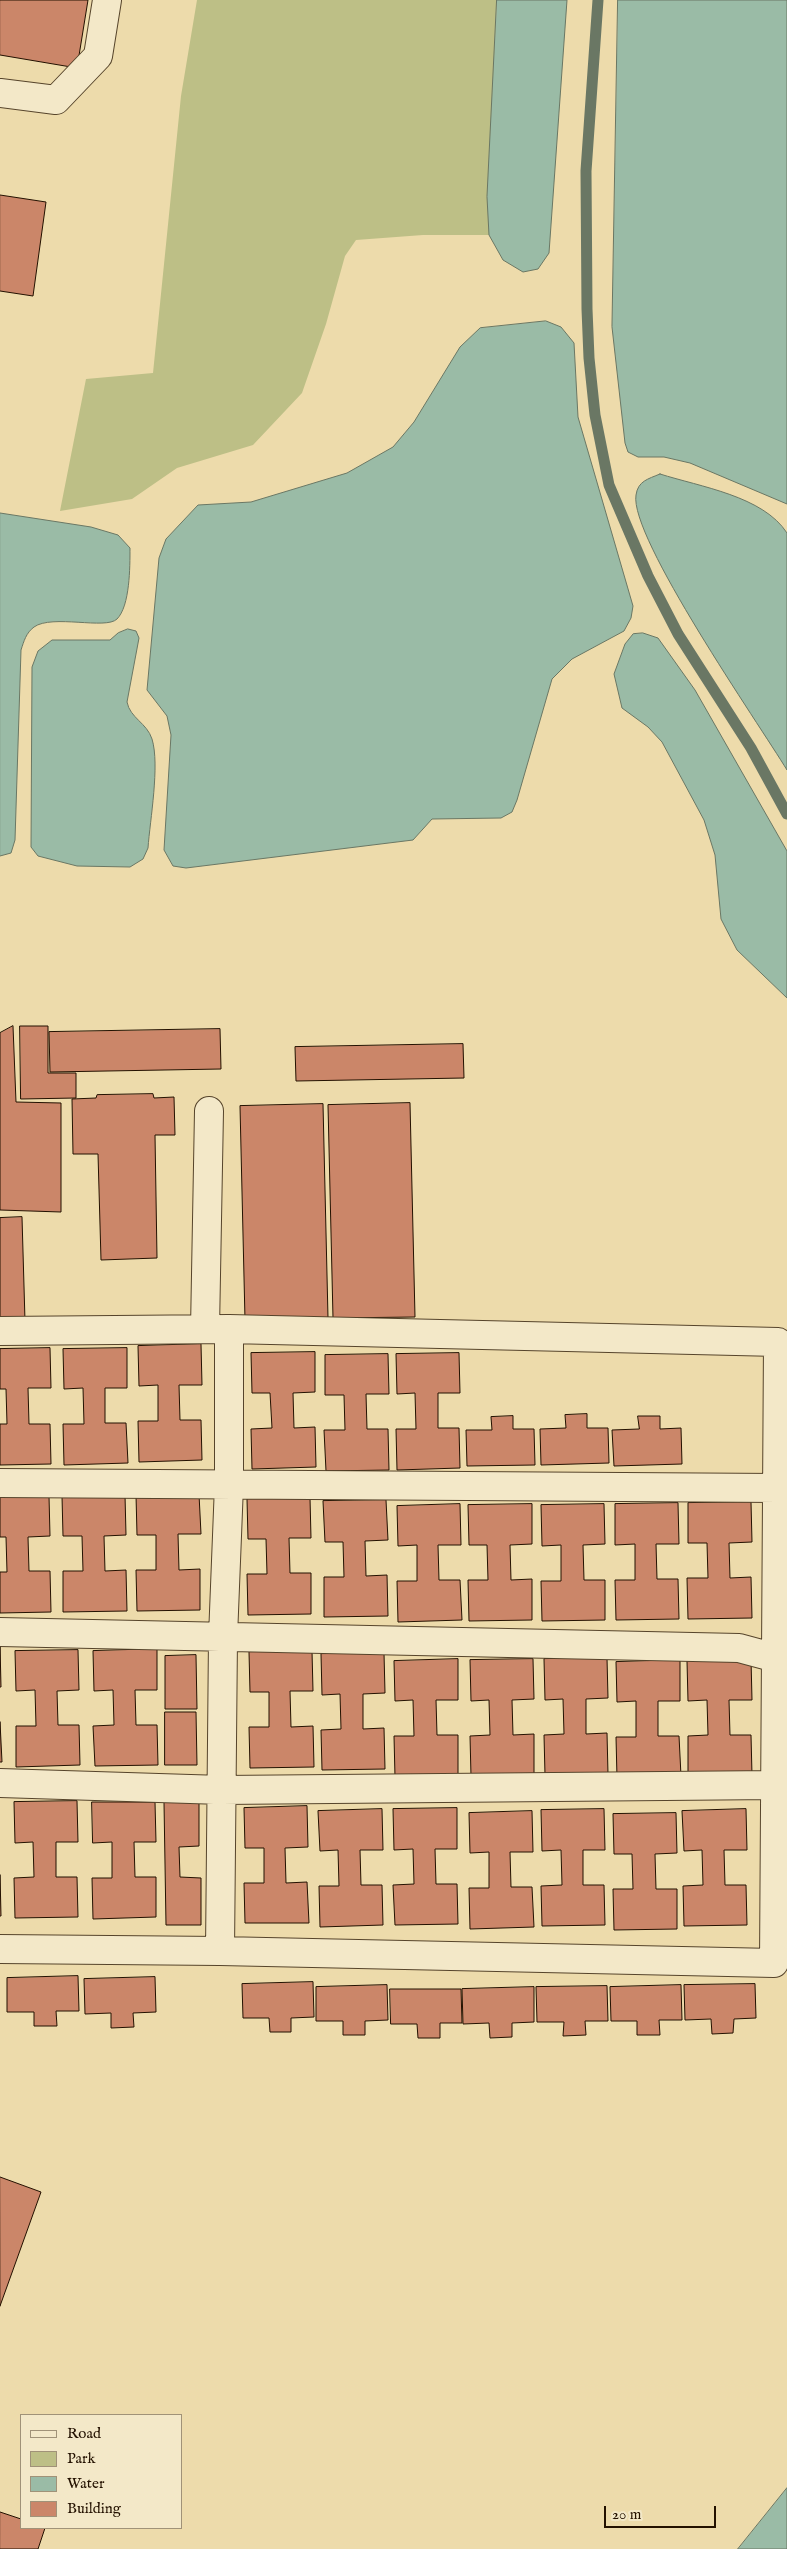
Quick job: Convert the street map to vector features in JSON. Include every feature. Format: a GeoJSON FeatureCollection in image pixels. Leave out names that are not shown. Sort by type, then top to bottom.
{"type":"FeatureCollection","features":[{"type":"Feature","properties":{"kind":"street"},"geometry":{"type":"LineString","coordinates":[[0,92],[56,100],[98,56],[107,0]]}},
{"type":"Feature","properties":{"kind":"street"},"geometry":{"type":"LineString","coordinates":[[209,1111],[217,1329],[229,1485],[223,1636],[220,1951]]}},
{"type":"Feature","properties":{"kind":"street"},"geometry":{"type":"LineString","coordinates":[[0,1331],[217,1329],[778,1342],[774,1963],[220,1951],[0,1949]]}},
{"type":"Feature","properties":{"kind":"street"},"geometry":{"type":"LineString","coordinates":[[0,1483],[778,1488]]}},
{"type":"Feature","properties":{"kind":"street"},"geometry":{"type":"LineString","coordinates":[[0,1632],[739,1648],[776,1658]]}},
{"type":"Feature","properties":{"kind":"street"},"geometry":{"type":"LineString","coordinates":[[0,1783],[222,1790],[775,1785]]}},
{"type":"Feature","properties":{"kind":"green space"},"geometry":{"type":"Polygon","coordinates":[[[197,0],[497,0],[489,235],[423,235],[356,240],[345,256],[326,324],[302,393],[253,445],[177,468],[132,499],[60,511],[86,379],[153,373],[181,96],[197,0]]]}},
{"type":"Feature","properties":{"kind":"water"},"geometry":{"type":"Polygon","coordinates":[[[497,0],[567,0],[549,253],[538,269],[523,272],[503,260],[489,235],[487,197],[497,0]]]}},
{"type":"Feature","properties":{"kind":"water"},"geometry":{"type":"Polygon","coordinates":[[[618,0],[787,0],[787,504],[690,463],[664,457],[638,457],[628,452],[625,443],[612,327],[618,0]]]}},
{"type":"Feature","properties":{"kind":"water"},"geometry":{"type":"Polygon","coordinates":[[[546,321],[561,327],[574,343],[578,417],[633,606],[631,618],[624,631],[572,659],[552,679],[512,812],[501,818],[432,819],[413,840],[186,868],[173,866],[164,850],[171,735],[167,716],[147,690],[159,558],[166,539],[198,505],[251,502],[347,473],[393,447],[414,422],[460,347],[480,328],[546,321]]]}},
{"type":"Feature","properties":{"kind":"water"},"geometry":{"type":"Polygon","coordinates":[[[660,474],[712,489],[747,502],[763,510],[776,520],[787,533],[787,770],[698,631],[673,588],[639,517],[637,490],[648,479],[660,474]]]}},
{"type":"Feature","properties":{"kind":"water"},"geometry":{"type":"Polygon","coordinates":[[[0,513],[91,527],[118,535],[130,548],[127,596],[125,605],[117,619],[102,623],[42,623],[31,629],[24,640],[21,650],[15,840],[11,853],[0,856],[0,513]]]}},
{"type":"Feature","properties":{"kind":"water"},"geometry":{"type":"Polygon","coordinates":[[[128,629],[136,631],[139,638],[127,702],[131,712],[150,733],[154,750],[155,778],[148,848],[143,859],[130,867],[77,866],[38,856],[31,847],[32,667],[38,651],[52,640],[110,640],[118,633],[128,629]]]}},
{"type":"Feature","properties":{"kind":"water"},"geometry":{"type":"Polygon","coordinates":[[[643,633],[658,638],[695,690],[787,851],[787,998],[737,950],[721,919],[715,855],[704,820],[662,742],[648,727],[622,708],[614,674],[625,644],[633,634],[643,633]]]}},
{"type":"Feature","properties":{"kind":"water"},"geometry":{"type":"Polygon","coordinates":[[[787,2488],[787,2549],[738,2549],[787,2488]]]}},
{"type":"Feature","properties":{"kind":"building"},"geometry":{"type":"Polygon","coordinates":[[[0,0],[88,0],[77,68],[0,55],[0,0]]]}},
{"type":"Feature","properties":{"kind":"building"},"geometry":{"type":"Polygon","coordinates":[[[0,195],[46,202],[33,296],[0,291],[0,195]]]}},
{"type":"Feature","properties":{"kind":"building"},"geometry":{"type":"Polygon","coordinates":[[[13,1026],[16,1102],[61,1103],[61,1212],[0,1210],[0,1033],[13,1026]]]}},
{"type":"Feature","properties":{"kind":"building"},"geometry":{"type":"Polygon","coordinates":[[[20,1026],[48,1026],[48,1073],[76,1073],[76,1098],[21,1099],[20,1026]]]}},
{"type":"Feature","properties":{"kind":"building"},"geometry":{"type":"Polygon","coordinates":[[[220,1029],[221,1069],[50,1072],[49,1032],[220,1029]]]}},
{"type":"Feature","properties":{"kind":"building"},"geometry":{"type":"Polygon","coordinates":[[[463,1044],[464,1078],[296,1081],[295,1047],[463,1044]]]}},
{"type":"Feature","properties":{"kind":"building"},"geometry":{"type":"Polygon","coordinates":[[[153,1094],[154,1098],[174,1097],[175,1135],[155,1135],[157,1258],[101,1260],[98,1154],[73,1154],[72,1099],[96,1098],[97,1095],[153,1094]]]}},
{"type":"Feature","properties":{"kind":"building"},"geometry":{"type":"Polygon","coordinates":[[[410,1103],[415,1317],[333,1318],[328,1105],[410,1103]]]}},
{"type":"Feature","properties":{"kind":"building"},"geometry":{"type":"Polygon","coordinates":[[[323,1104],[328,1318],[245,1320],[240,1106],[323,1104]]]}},
{"type":"Feature","properties":{"kind":"building"},"geometry":{"type":"Polygon","coordinates":[[[22,1217],[25,1321],[0,1321],[0,1218],[22,1217]]]}},
{"type":"Feature","properties":{"kind":"building"},"geometry":{"type":"Polygon","coordinates":[[[201,1344],[202,1385],[179,1385],[180,1420],[201,1420],[202,1460],[139,1462],[138,1421],[158,1421],[158,1385],[139,1386],[138,1346],[201,1344]]]}},
{"type":"Feature","properties":{"kind":"building"},"geometry":{"type":"Polygon","coordinates":[[[50,1348],[51,1388],[28,1388],[29,1424],[50,1424],[51,1464],[0,1465],[0,1424],[7,1424],[6,1389],[0,1389],[0,1349],[50,1348]]]}},
{"type":"Feature","properties":{"kind":"building"},"geometry":{"type":"Polygon","coordinates":[[[127,1348],[127,1388],[105,1388],[105,1423],[126,1423],[128,1463],[64,1465],[63,1424],[84,1424],[83,1388],[64,1389],[63,1349],[127,1348]]]}},
{"type":"Feature","properties":{"kind":"building"},"geometry":{"type":"Polygon","coordinates":[[[315,1352],[315,1392],[293,1393],[294,1428],[315,1427],[316,1467],[252,1469],[251,1429],[272,1428],[270,1393],[252,1393],[251,1353],[315,1352]]]}},
{"type":"Feature","properties":{"kind":"building"},"geometry":{"type":"Polygon","coordinates":[[[459,1353],[460,1393],[438,1393],[438,1428],[459,1428],[460,1468],[397,1470],[396,1429],[416,1429],[415,1393],[397,1394],[396,1354],[459,1353]]]}},
{"type":"Feature","properties":{"kind":"building"},"geometry":{"type":"Polygon","coordinates":[[[388,1354],[389,1394],[366,1394],[367,1429],[388,1429],[389,1470],[326,1471],[324,1430],[345,1430],[344,1395],[325,1395],[325,1355],[388,1354]]]}},
{"type":"Feature","properties":{"kind":"building"},"geometry":{"type":"Polygon","coordinates":[[[587,1414],[587,1428],[608,1428],[609,1463],[541,1465],[540,1429],[566,1428],[565,1415],[587,1414]]]}},
{"type":"Feature","properties":{"kind":"building"},"geometry":{"type":"Polygon","coordinates":[[[513,1416],[513,1429],[534,1429],[535,1465],[467,1466],[466,1430],[492,1430],[491,1417],[513,1416]]]}},
{"type":"Feature","properties":{"kind":"building"},"geometry":{"type":"Polygon","coordinates":[[[638,1416],[660,1416],[660,1429],[681,1428],[682,1464],[614,1466],[612,1430],[639,1429],[638,1416]]]}},
{"type":"Feature","properties":{"kind":"building"},"geometry":{"type":"Polygon","coordinates":[[[199,1494],[201,1534],[178,1534],[179,1570],[200,1569],[200,1610],[137,1611],[136,1570],[156,1570],[156,1535],[137,1535],[136,1495],[199,1494]]]}},
{"type":"Feature","properties":{"kind":"building"},"geometry":{"type":"Polygon","coordinates":[[[125,1495],[126,1535],[104,1536],[105,1571],[126,1570],[127,1611],[63,1612],[63,1571],[83,1571],[82,1536],[63,1536],[62,1496],[125,1495]]]}},
{"type":"Feature","properties":{"kind":"building"},"geometry":{"type":"Polygon","coordinates":[[[49,1496],[50,1536],[28,1537],[29,1571],[50,1571],[51,1612],[0,1613],[0,1572],[7,1572],[6,1537],[0,1537],[0,1497],[49,1496]]]}},
{"type":"Feature","properties":{"kind":"building"},"geometry":{"type":"Polygon","coordinates":[[[310,1498],[311,1538],[289,1538],[290,1573],[311,1573],[311,1614],[248,1615],[247,1574],[267,1574],[266,1539],[248,1539],[247,1499],[310,1498]]]}},
{"type":"Feature","properties":{"kind":"building"},"geometry":{"type":"Polygon","coordinates":[[[386,1500],[388,1540],[365,1541],[366,1576],[387,1575],[388,1616],[324,1617],[324,1577],[344,1577],[343,1542],[325,1542],[323,1501],[386,1500]]]}},
{"type":"Feature","properties":{"kind":"building"},"geometry":{"type":"Polygon","coordinates":[[[751,1502],[752,1542],[729,1543],[730,1578],[751,1577],[752,1618],[688,1619],[687,1578],[708,1578],[707,1543],[688,1543],[688,1503],[751,1502]]]}},
{"type":"Feature","properties":{"kind":"building"},"geometry":{"type":"Polygon","coordinates":[[[678,1503],[679,1544],[656,1544],[657,1579],[678,1579],[679,1619],[616,1620],[615,1580],[635,1580],[635,1544],[615,1545],[615,1504],[678,1503]]]}},
{"type":"Feature","properties":{"kind":"building"},"geometry":{"type":"Polygon","coordinates":[[[460,1504],[461,1545],[438,1545],[439,1580],[460,1580],[462,1620],[398,1622],[397,1581],[417,1581],[417,1545],[398,1546],[397,1506],[460,1504]]]}},
{"type":"Feature","properties":{"kind":"building"},"geometry":{"type":"Polygon","coordinates":[[[532,1504],[532,1544],[510,1545],[511,1580],[532,1579],[532,1620],[469,1621],[468,1580],[488,1580],[487,1545],[469,1545],[468,1505],[532,1504]]]}},
{"type":"Feature","properties":{"kind":"building"},"geometry":{"type":"Polygon","coordinates":[[[604,1504],[605,1544],[583,1545],[584,1580],[605,1580],[605,1620],[542,1621],[541,1581],[561,1581],[561,1545],[542,1546],[541,1505],[604,1504]]]}},
{"type":"Feature","properties":{"kind":"building"},"geometry":{"type":"Polygon","coordinates":[[[0,1646],[1,1687],[0,1687],[0,1646]]]}},
{"type":"Feature","properties":{"kind":"building"},"geometry":{"type":"Polygon","coordinates":[[[157,1649],[157,1690],[135,1690],[136,1725],[157,1725],[158,1765],[95,1766],[93,1726],[114,1725],[113,1690],[94,1691],[93,1651],[157,1649]]]}},
{"type":"Feature","properties":{"kind":"building"},"geometry":{"type":"Polygon","coordinates":[[[78,1650],[79,1690],[57,1691],[58,1725],[79,1725],[80,1765],[16,1767],[16,1726],[36,1726],[35,1690],[16,1691],[15,1651],[78,1650]]]}},
{"type":"Feature","properties":{"kind":"building"},"geometry":{"type":"Polygon","coordinates":[[[312,1651],[313,1691],[290,1691],[291,1727],[313,1726],[314,1767],[250,1768],[249,1727],[269,1727],[269,1692],[250,1692],[249,1652],[312,1651]]]}},
{"type":"Feature","properties":{"kind":"building"},"geometry":{"type":"Polygon","coordinates":[[[384,1653],[385,1693],[363,1694],[363,1729],[384,1728],[385,1769],[322,1770],[321,1730],[341,1729],[340,1694],[322,1695],[321,1654],[384,1653]]]}},
{"type":"Feature","properties":{"kind":"building"},"geometry":{"type":"Polygon","coordinates":[[[196,1655],[197,1709],[165,1709],[165,1656],[196,1655]]]}},
{"type":"Feature","properties":{"kind":"building"},"geometry":{"type":"Polygon","coordinates":[[[607,1658],[608,1698],[586,1699],[586,1734],[607,1733],[608,1774],[545,1775],[544,1735],[564,1734],[563,1699],[545,1700],[544,1659],[607,1658]]]}},
{"type":"Feature","properties":{"kind":"building"},"geometry":{"type":"Polygon","coordinates":[[[458,1659],[458,1700],[436,1700],[437,1735],[458,1735],[458,1775],[395,1777],[394,1736],[414,1736],[413,1700],[395,1701],[394,1661],[458,1659]]]}},
{"type":"Feature","properties":{"kind":"building"},"geometry":{"type":"Polygon","coordinates":[[[533,1659],[534,1699],[512,1700],[513,1735],[534,1734],[534,1775],[471,1776],[470,1736],[490,1735],[489,1700],[471,1701],[470,1660],[533,1659]]]}},
{"type":"Feature","properties":{"kind":"building"},"geometry":{"type":"Polygon","coordinates":[[[751,1659],[752,1700],[729,1700],[730,1735],[751,1735],[752,1775],[688,1776],[688,1736],[708,1735],[707,1700],[688,1701],[687,1661],[751,1659]]]}},
{"type":"Feature","properties":{"kind":"building"},"geometry":{"type":"Polygon","coordinates":[[[680,1660],[680,1701],[658,1701],[658,1736],[679,1736],[681,1776],[617,1778],[616,1737],[636,1737],[636,1701],[617,1702],[616,1662],[680,1660]]]}},
{"type":"Feature","properties":{"kind":"building"},"geometry":{"type":"Polygon","coordinates":[[[165,1712],[196,1712],[197,1765],[165,1765],[165,1712]]]}},
{"type":"Feature","properties":{"kind":"building"},"geometry":{"type":"Polygon","coordinates":[[[0,1722],[2,1762],[0,1762],[0,1722]]]}},
{"type":"Feature","properties":{"kind":"building"},"geometry":{"type":"Polygon","coordinates":[[[77,1801],[78,1842],[56,1842],[56,1877],[77,1877],[78,1917],[15,1918],[14,1878],[34,1877],[33,1842],[15,1843],[14,1802],[77,1801]]]}},
{"type":"Feature","properties":{"kind":"building"},"geometry":{"type":"Polygon","coordinates":[[[199,1801],[199,1846],[179,1847],[180,1877],[201,1878],[201,1925],[166,1925],[164,1802],[199,1801]]]}},
{"type":"Feature","properties":{"kind":"building"},"geometry":{"type":"Polygon","coordinates":[[[92,1802],[155,1802],[156,1842],[134,1842],[135,1877],[156,1877],[156,1917],[93,1919],[92,1878],[112,1878],[112,1842],[93,1843],[92,1802]]]}},
{"type":"Feature","properties":{"kind":"building"},"geometry":{"type":"Polygon","coordinates":[[[307,1806],[308,1847],[285,1848],[286,1883],[307,1882],[309,1923],[245,1923],[244,1883],[264,1883],[264,1848],[245,1848],[244,1808],[307,1806]]]}},
{"type":"Feature","properties":{"kind":"building"},"geometry":{"type":"Polygon","coordinates":[[[457,1808],[457,1849],[435,1849],[436,1884],[457,1884],[458,1924],[395,1925],[393,1885],[414,1884],[413,1849],[394,1850],[393,1809],[457,1808]]]}},
{"type":"Feature","properties":{"kind":"building"},"geometry":{"type":"Polygon","coordinates":[[[382,1809],[383,1850],[360,1850],[361,1885],[382,1885],[383,1925],[320,1927],[319,1886],[339,1886],[338,1850],[320,1851],[318,1811],[382,1809]]]}},
{"type":"Feature","properties":{"kind":"building"},"geometry":{"type":"Polygon","coordinates":[[[604,1809],[605,1850],[583,1850],[583,1885],[604,1885],[605,1925],[542,1926],[541,1886],[562,1885],[561,1850],[542,1851],[541,1810],[604,1809]]]}},
{"type":"Feature","properties":{"kind":"building"},"geometry":{"type":"Polygon","coordinates":[[[746,1809],[747,1850],[724,1850],[725,1885],[746,1885],[747,1925],[684,1926],[683,1886],[703,1885],[702,1850],[684,1851],[682,1811],[746,1809]]]}},
{"type":"Feature","properties":{"kind":"building"},"geometry":{"type":"Polygon","coordinates":[[[532,1811],[533,1852],[510,1852],[511,1887],[532,1887],[534,1927],[470,1929],[469,1888],[489,1888],[489,1852],[470,1853],[469,1813],[532,1811]]]}},
{"type":"Feature","properties":{"kind":"building"},"geometry":{"type":"Polygon","coordinates":[[[676,1813],[677,1853],[655,1854],[656,1889],[677,1889],[677,1929],[614,1930],[613,1889],[633,1889],[632,1854],[614,1854],[613,1814],[676,1813]]]}},
{"type":"Feature","properties":{"kind":"building"},"geometry":{"type":"Polygon","coordinates":[[[0,1875],[1,1916],[0,1916],[0,1875]]]}},
{"type":"Feature","properties":{"kind":"building"},"geometry":{"type":"Polygon","coordinates":[[[78,1976],[79,2011],[56,2011],[57,2026],[34,2026],[34,2012],[7,2012],[7,1978],[78,1976]]]}},
{"type":"Feature","properties":{"kind":"building"},"geometry":{"type":"Polygon","coordinates":[[[155,1977],[156,2012],[133,2013],[134,2027],[111,2028],[111,2013],[85,2014],[84,1979],[155,1977]]]}},
{"type":"Feature","properties":{"kind":"building"},"geometry":{"type":"Polygon","coordinates":[[[313,1982],[314,2017],[291,2018],[291,2032],[270,2032],[269,2018],[243,2018],[242,1984],[313,1982]]]}},
{"type":"Feature","properties":{"kind":"building"},"geometry":{"type":"Polygon","coordinates":[[[755,1984],[756,2018],[734,2019],[733,2033],[712,2034],[711,2019],[685,2020],[684,1985],[755,1984]]]}},
{"type":"Feature","properties":{"kind":"building"},"geometry":{"type":"Polygon","coordinates":[[[387,1985],[388,2020],[365,2021],[365,2035],[343,2035],[343,2021],[316,2021],[316,1987],[387,1985]]]}},
{"type":"Feature","properties":{"kind":"building"},"geometry":{"type":"Polygon","coordinates":[[[681,1985],[682,2020],[659,2020],[660,2035],[637,2035],[637,2021],[611,2021],[610,1987],[681,1985]]]}},
{"type":"Feature","properties":{"kind":"building"},"geometry":{"type":"Polygon","coordinates":[[[607,1986],[608,2021],[585,2021],[586,2035],[563,2036],[564,2022],[537,2022],[536,1987],[607,1986]]]}},
{"type":"Feature","properties":{"kind":"building"},"geometry":{"type":"Polygon","coordinates":[[[534,1987],[534,2022],[512,2023],[512,2037],[490,2038],[489,2023],[463,2024],[462,1989],[534,1987]]]}},
{"type":"Feature","properties":{"kind":"building"},"geometry":{"type":"Polygon","coordinates":[[[390,1989],[461,1989],[462,2023],[440,2023],[440,2038],[418,2038],[417,2024],[391,2024],[390,1989]]]}},
{"type":"Feature","properties":{"kind":"building"},"geometry":{"type":"Polygon","coordinates":[[[0,2177],[41,2192],[0,2306],[0,2177]]]}},
{"type":"Feature","properties":{"kind":"building"},"geometry":{"type":"Polygon","coordinates":[[[0,2512],[20,2519],[20,2529],[45,2529],[38,2549],[0,2549],[0,2512]]]}},
{"type":"Feature","properties":{"kind":"waterway"},"geometry":{"type":"LineString","coordinates":[[598,0],[586,171],[587,309],[589,358],[595,415],[609,485],[648,576],[678,634],[751,748],[787,814]]}}]}
